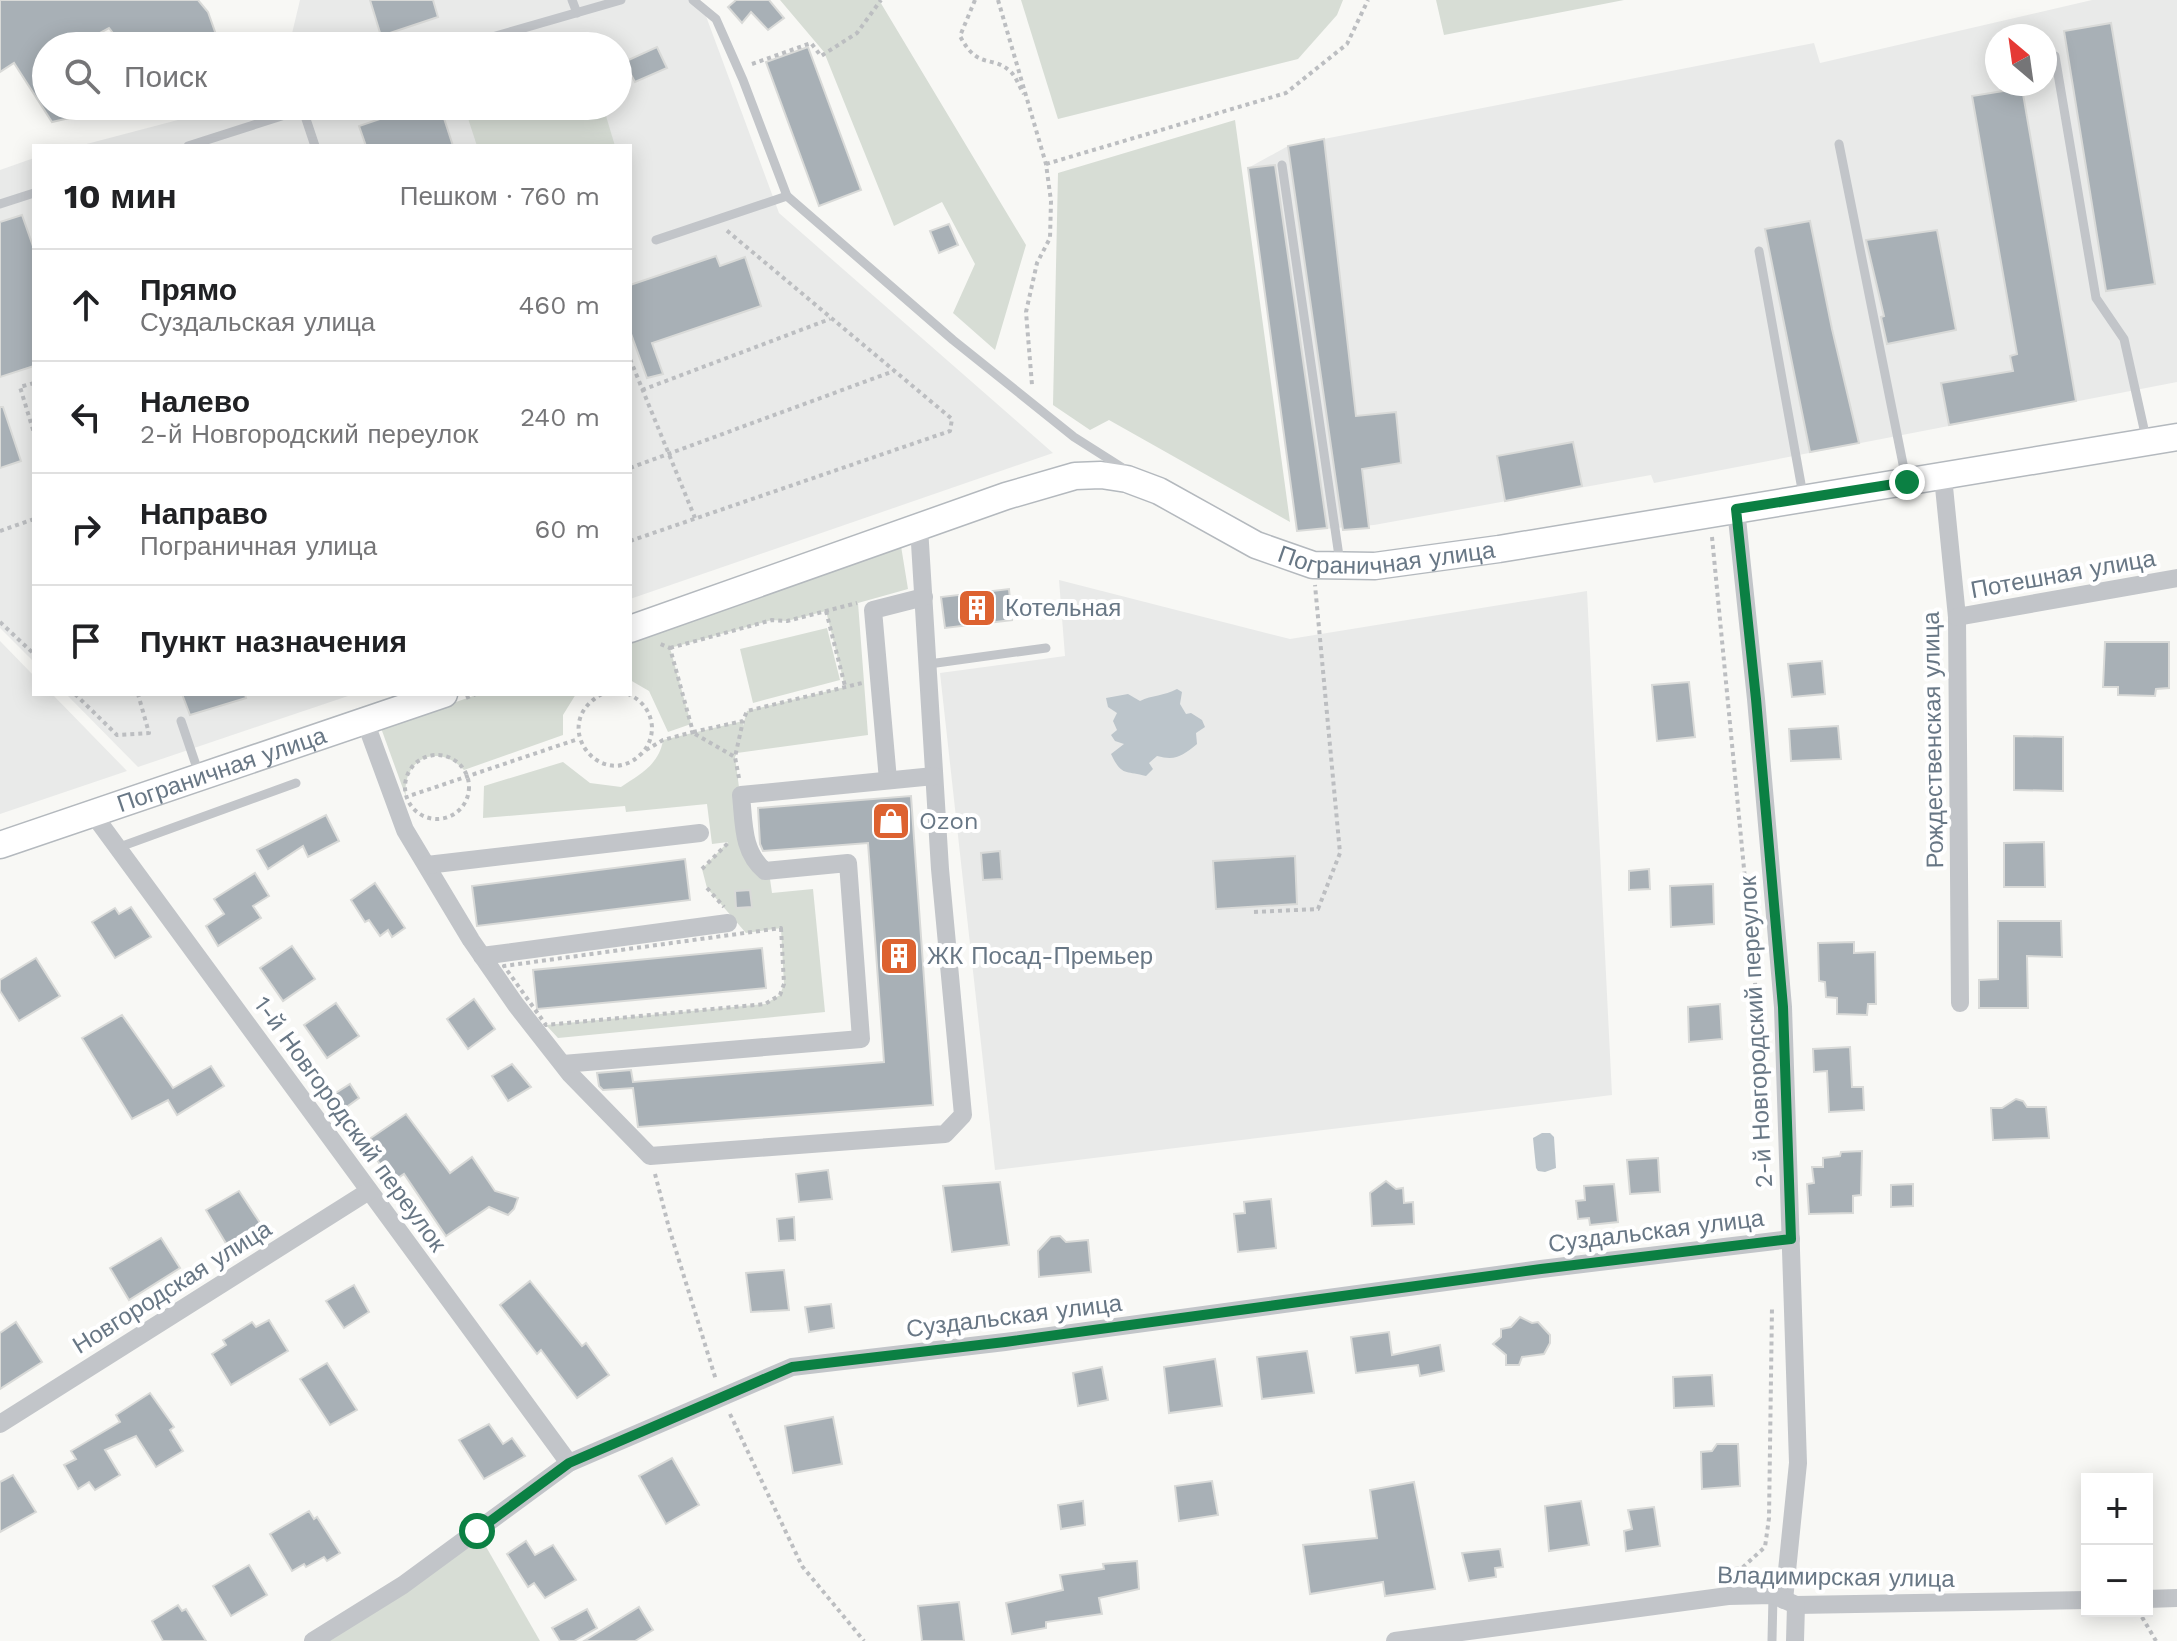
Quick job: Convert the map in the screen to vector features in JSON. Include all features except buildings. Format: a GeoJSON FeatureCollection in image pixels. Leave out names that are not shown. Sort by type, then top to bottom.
{"type":"FeatureCollection","features":[{"type":"Feature","properties":{"kind":"street","name":"Пограничная улица"},"geometry":{"type":"LineString","coordinates":[[632,628],[1006,496],[1075,476],[1101,475],[1127,479],[1159,491],[1256,545],[1313,565],[1375,566],[1499,549],[2177,437]]}},
{"type":"Feature","properties":{"kind":"street","name":"Рождественская улица"},"geometry":{"type":"LineString","coordinates":[[1943,477],[1957,617],[1960,1003]]}},
{"type":"Feature","properties":{"kind":"street","name":"2-й Новгородский переулок"},"geometry":{"type":"LineString","coordinates":[[1736,509],[1783,1007],[1798,1463],[1785,1600],[1795,1641]]}},
{"type":"Feature","properties":{"kind":"street"},"geometry":{"type":"LineString","coordinates":[[365,721],[405,830],[482,956],[563,1064],[650,1156],[945,1134],[963,1115],[934,776],[919,527]]}},
{"type":"Feature","properties":{"kind":"street","name":"Потешная улица"},"geometry":{"type":"LineString","coordinates":[[1957,617],[2177,578]]}},
{"type":"Feature","properties":{"kind":"street"},"geometry":{"type":"LineString","coordinates":[[888,780],[873,610],[924,597]]}},
{"type":"Feature","properties":{"kind":"street","name":"Пограничная улица"},"geometry":{"type":"LineString","coordinates":[[0,845],[438,696]]}},
{"type":"Feature","properties":{"kind":"street"},"geometry":{"type":"LineString","coordinates":[[563,1064],[861,1039],[848,863],[765,871],[752,860],[746,840],[741,795],[934,776]]}},
{"type":"Feature","properties":{"kind":"street","name":"1-й Новгородский переулок"},"geometry":{"type":"LineString","coordinates":[[93,814],[569,1463]]}},
{"type":"Feature","properties":{"kind":"street"},"geometry":{"type":"LineString","coordinates":[[427,865],[700,833]]}},
{"type":"Feature","properties":{"kind":"street"},"geometry":{"type":"LineString","coordinates":[[482,956],[728,923]]}},
{"type":"Feature","properties":{"kind":"street","name":"Новгородская улица"},"geometry":{"type":"LineString","coordinates":[[0,1424],[369,1191]]}},
{"type":"Feature","properties":{"kind":"street","name":"Суздальская улица"},"geometry":{"type":"LineString","coordinates":[[313,1641],[403,1585],[569,1463],[792,1367],[1791,1239]]}},
{"type":"Feature","properties":{"kind":"street","name":"Владимирская улица"},"geometry":{"type":"LineString","coordinates":[[1395,1641],[1728,1596],[1785,1600],[2081,1600]]}},
{"type":"Feature","properties":{"kind":"street"},"geometry":{"type":"LineString","coordinates":[[2153,1599],[2177,1598]]}},
{"type":"Feature","properties":{"kind":"lane"},"geometry":{"type":"LineString","coordinates":[[572,0],[577,13]]}},
{"type":"Feature","properties":{"kind":"lane"},"geometry":{"type":"LineString","coordinates":[[510,32],[621,0]]}},
{"type":"Feature","properties":{"kind":"lane"},"geometry":{"type":"LineString","coordinates":[[693,0],[716,19],[787,196],[871,271],[1030,403],[1074,437],[1159,491]]}},
{"type":"Feature","properties":{"kind":"lane"},"geometry":{"type":"LineString","coordinates":[[2057,68],[2096,298],[2124,339],[2147,442]]}},
{"type":"Feature","properties":{"kind":"lane"},"geometry":{"type":"LineString","coordinates":[[194,144],[270,120]]}},
{"type":"Feature","properties":{"kind":"lane"},"geometry":{"type":"LineString","coordinates":[[310,120],[315,144]]}},
{"type":"Feature","properties":{"kind":"lane"},"geometry":{"type":"LineString","coordinates":[[1839,144],[1907,482]]}},
{"type":"Feature","properties":{"kind":"lane"},"geometry":{"type":"LineString","coordinates":[[1282,165],[1340,566]]}},
{"type":"Feature","properties":{"kind":"lane"},"geometry":{"type":"LineString","coordinates":[[0,204],[32,194]]}},
{"type":"Feature","properties":{"kind":"lane"},"geometry":{"type":"LineString","coordinates":[[656,240],[787,196]]}},
{"type":"Feature","properties":{"kind":"lane"},"geometry":{"type":"LineString","coordinates":[[1759,251],[1804,498]]}},
{"type":"Feature","properties":{"kind":"lane"},"geometry":{"type":"LineString","coordinates":[[929,664],[1046,648]]}},
{"type":"Feature","properties":{"kind":"lane"},"geometry":{"type":"LineString","coordinates":[[181,721],[200,777]]}},
{"type":"Feature","properties":{"kind":"lane"},"geometry":{"type":"LineString","coordinates":[[117,848],[296,783]]}},
{"type":"Feature","properties":{"kind":"lane"},"geometry":{"type":"LineString","coordinates":[[1772,1640],[1785,1600]]}},
{"type":"Feature","properties":{"kind":"path"},"geometry":{"type":"LineString","coordinates":[[738,69],[811,43],[821,56],[857,33],[881,0]]}},
{"type":"Feature","properties":{"kind":"path"},"geometry":{"type":"LineString","coordinates":[[975,0],[960,36],[967,50],[980,60],[1011,72],[1028,100]]}},
{"type":"Feature","properties":{"kind":"path"},"geometry":{"type":"LineString","coordinates":[[998,0],[1046,164],[1051,201],[1050,238],[1037,263],[1026,312],[1032,377],[1030,403]]}},
{"type":"Feature","properties":{"kind":"path"},"geometry":{"type":"LineString","coordinates":[[1046,164],[1286,93],[1347,44],[1368,0]]}},
{"type":"Feature","properties":{"kind":"path"},"geometry":{"type":"LineString","coordinates":[[632,540],[950,431],[952,419],[715,221]]}},
{"type":"Feature","properties":{"kind":"path"},"geometry":{"type":"LineString","coordinates":[[642,390],[830,319]]}},
{"type":"Feature","properties":{"kind":"path"},"geometry":{"type":"LineString","coordinates":[[632,364],[695,518]]}},
{"type":"Feature","properties":{"kind":"path"},"geometry":{"type":"LineString","coordinates":[[632,467],[894,371]]}},
{"type":"Feature","properties":{"kind":"path"},"geometry":{"type":"LineString","coordinates":[[31,413],[20,387],[32,384]]}},
{"type":"Feature","properties":{"kind":"path"},"geometry":{"type":"LineString","coordinates":[[0,531],[32,520]]}},
{"type":"Feature","properties":{"kind":"path"},"geometry":{"type":"LineString","coordinates":[[1712,534],[1759,1024],[1767,1148]]}},
{"type":"Feature","properties":{"kind":"path"},"geometry":{"type":"LineString","coordinates":[[1254,912],[1318,909],[1340,853],[1313,565]]}},
{"type":"Feature","properties":{"kind":"path"},"geometry":{"type":"LineString","coordinates":[[657,642],[670,648],[772,620],[787,621],[858,603],[859,616]]}},
{"type":"Feature","properties":{"kind":"path"},"geometry":{"type":"LineString","coordinates":[[826,611],[845,687]]}},
{"type":"Feature","properties":{"kind":"path"},"geometry":{"type":"LineString","coordinates":[[0,622],[32,652]]}},
{"type":"Feature","properties":{"kind":"path"},"geometry":{"type":"LineString","coordinates":[[670,648],[693,732],[735,757]]}},
{"type":"Feature","properties":{"kind":"path"},"geometry":{"type":"LineString","coordinates":[[741,795],[735,757],[747,711],[863,683],[862,670]]}},
{"type":"Feature","properties":{"kind":"path"},"geometry":{"type":"LineString","coordinates":[[77,696],[117,735],[149,733],[139,696]]}},
{"type":"Feature","properties":{"kind":"path"},"geometry":{"type":"LineString","coordinates":[[599,696],[585,707],[580,717],[579,739],[592,757],[613,765],[634,760],[663,740],[743,721]]}},
{"type":"Feature","properties":{"kind":"path"},"geometry":{"type":"LineString","coordinates":[[631,696],[641,703],[649,715],[651,737],[643,752]]}},
{"type":"Feature","properties":{"kind":"path"},"geometry":{"type":"LineString","coordinates":[[406,797],[579,739]]}},
{"type":"Feature","properties":{"kind":"path"},"geometry":{"type":"LineString","coordinates":[[428,757],[448,757],[457,762],[467,776],[469,791],[466,801],[451,817],[429,819],[419,814],[406,797],[407,777],[412,768],[428,757]]}},
{"type":"Feature","properties":{"kind":"path"},"geometry":{"type":"LineString","coordinates":[[698,858],[703,871],[729,842]]}},
{"type":"Feature","properties":{"kind":"path"},"geometry":{"type":"LineString","coordinates":[[704,903],[707,888]]}},
{"type":"Feature","properties":{"kind":"path"},"geometry":{"type":"LineString","coordinates":[[781,928],[784,984],[780,995],[765,1004],[546,1025],[504,966],[532,961],[781,928]]}},
{"type":"Feature","properties":{"kind":"path"},"geometry":{"type":"LineString","coordinates":[[1727,1570],[1742,1568],[1765,1547],[1769,1518],[1772,1302]]}},
{"type":"Feature","properties":{"kind":"path"},"geometry":{"type":"LineString","coordinates":[[2142,1617],[2156,1641]]}},
{"type":"Feature","properties":{"kind":"shaded area"},"geometry":{"type":"Polygon","coordinates":[[[300,0],[700,0],[779,213],[1053,453],[632,598],[632,144],[87,144],[178,120],[632,120],[632,32],[292,32],[300,0]]]}},
{"type":"Feature","properties":{"kind":"shaded area"},"geometry":{"type":"Polygon","coordinates":[[[780,0],[879,0],[1026,245],[995,350],[953,313],[975,264],[942,202],[894,226],[824,52],[780,0]]]}},
{"type":"Feature","properties":{"kind":"shaded area"},"geometry":{"type":"Polygon","coordinates":[[[1021,0],[1343,0],[1337,15],[1298,59],[1058,119],[1021,0]]]}},
{"type":"Feature","properties":{"kind":"shaded area"},"geometry":{"type":"Polygon","coordinates":[[[1436,0],[1624,0],[1444,35],[1436,0]]]}},
{"type":"Feature","properties":{"kind":"shaded area"},"geometry":{"type":"Polygon","coordinates":[[[2092,0],[2177,0],[2177,382],[1654,483],[1651,475],[1374,525],[1297,531],[1248,168],[1288,146],[1814,43],[1820,63],[1985,25],[1985,96],[2057,96],[2057,24],[1988,24],[2092,0]]]}},
{"type":"Feature","properties":{"kind":"shaded area"},"geometry":{"type":"Polygon","coordinates":[[[469,120],[607,120],[614,144],[476,144],[469,120]]]}},
{"type":"Feature","properties":{"kind":"shaded area"},"geometry":{"type":"Polygon","coordinates":[[[1235,120],[1290,522],[1109,420],[1090,430],[1053,405],[1058,173],[1235,120]]]}},
{"type":"Feature","properties":{"kind":"shaded area"},"geometry":{"type":"Polygon","coordinates":[[[32,159],[32,660],[0,628],[0,170],[32,159]]]}},
{"type":"Feature","properties":{"kind":"shaded area"},"geometry":{"type":"Polygon","coordinates":[[[901,546],[908,589],[858,603],[868,735],[737,753],[735,757],[746,840],[770,879],[772,893],[813,889],[825,1012],[558,1038],[546,1025],[765,1004],[780,995],[784,984],[781,928],[746,933],[707,888],[702,869],[728,842],[712,844],[707,804],[626,812],[625,806],[483,818],[484,786],[563,762],[590,783],[621,787],[653,762],[663,740],[743,721],[743,726],[747,711],[845,687],[826,611],[787,621],[772,620],[670,648],[691,724],[668,732],[649,691],[632,681],[632,640],[901,546]]]}},
{"type":"Feature","properties":{"kind":"shaded area"},"geometry":{"type":"Polygon","coordinates":[[[1059,580],[1290,639],[1587,591],[1612,1095],[995,1170],[940,673],[1065,656],[1059,580]]]}},
{"type":"Feature","properties":{"kind":"shaded area"},"geometry":{"type":"Polygon","coordinates":[[[827,628],[840,680],[753,703],[740,649],[827,628]]]}},
{"type":"Feature","properties":{"kind":"shaded area"},"geometry":{"type":"Polygon","coordinates":[[[0,641],[32,674],[32,696],[54,696],[127,771],[0,814],[0,641]]]}},
{"type":"Feature","properties":{"kind":"shaded area"},"geometry":{"type":"Polygon","coordinates":[[[1177,689],[1182,692],[1180,704],[1186,714],[1191,713],[1202,720],[1205,727],[1196,733],[1197,744],[1178,756],[1157,756],[1149,763],[1153,769],[1146,776],[1121,769],[1111,754],[1124,744],[1115,741],[1111,735],[1117,730],[1113,721],[1117,713],[1108,707],[1106,698],[1128,694],[1140,701],[1177,689]]]}},
{"type":"Feature","properties":{"kind":"shaded area"},"geometry":{"type":"Polygon","coordinates":[[[68,696],[348,696],[138,767],[68,696]]]}},
{"type":"Feature","properties":{"kind":"shaded area"},"geometry":{"type":"Polygon","coordinates":[[[473,696],[575,696],[563,715],[563,735],[464,770],[443,757],[423,759],[409,773],[406,797],[381,728],[473,696]]]}},
{"type":"Feature","properties":{"kind":"shaded area"},"geometry":{"type":"Polygon","coordinates":[[[1550,1133],[1554,1137],[1556,1168],[1545,1172],[1536,1168],[1533,1138],[1550,1133]]]}},
{"type":"Feature","properties":{"kind":"shaded area"},"geometry":{"type":"Polygon","coordinates":[[[477,1531],[540,1641],[313,1641],[477,1531]]]}},
{"type":"Feature","properties":{"kind":"place","name":"Котельная"},"geometry":{"type":"Point","coordinates":[977,608]}},
{"type":"Feature","properties":{"kind":"place","name":"Ozon"},"geometry":{"type":"Point","coordinates":[891,821]}},
{"type":"Feature","properties":{"kind":"place","name":"ЖК Посад-Премьер"},"geometry":{"type":"Point","coordinates":[899,956]}},
{"type":"Feature","properties":{"kind":"route"},"geometry":{"type":"LineString","coordinates":[[477,1531],[569,1463],[792,1367],[1791,1239],[1783,1007],[1736,509],[1907,482]]}}]}
